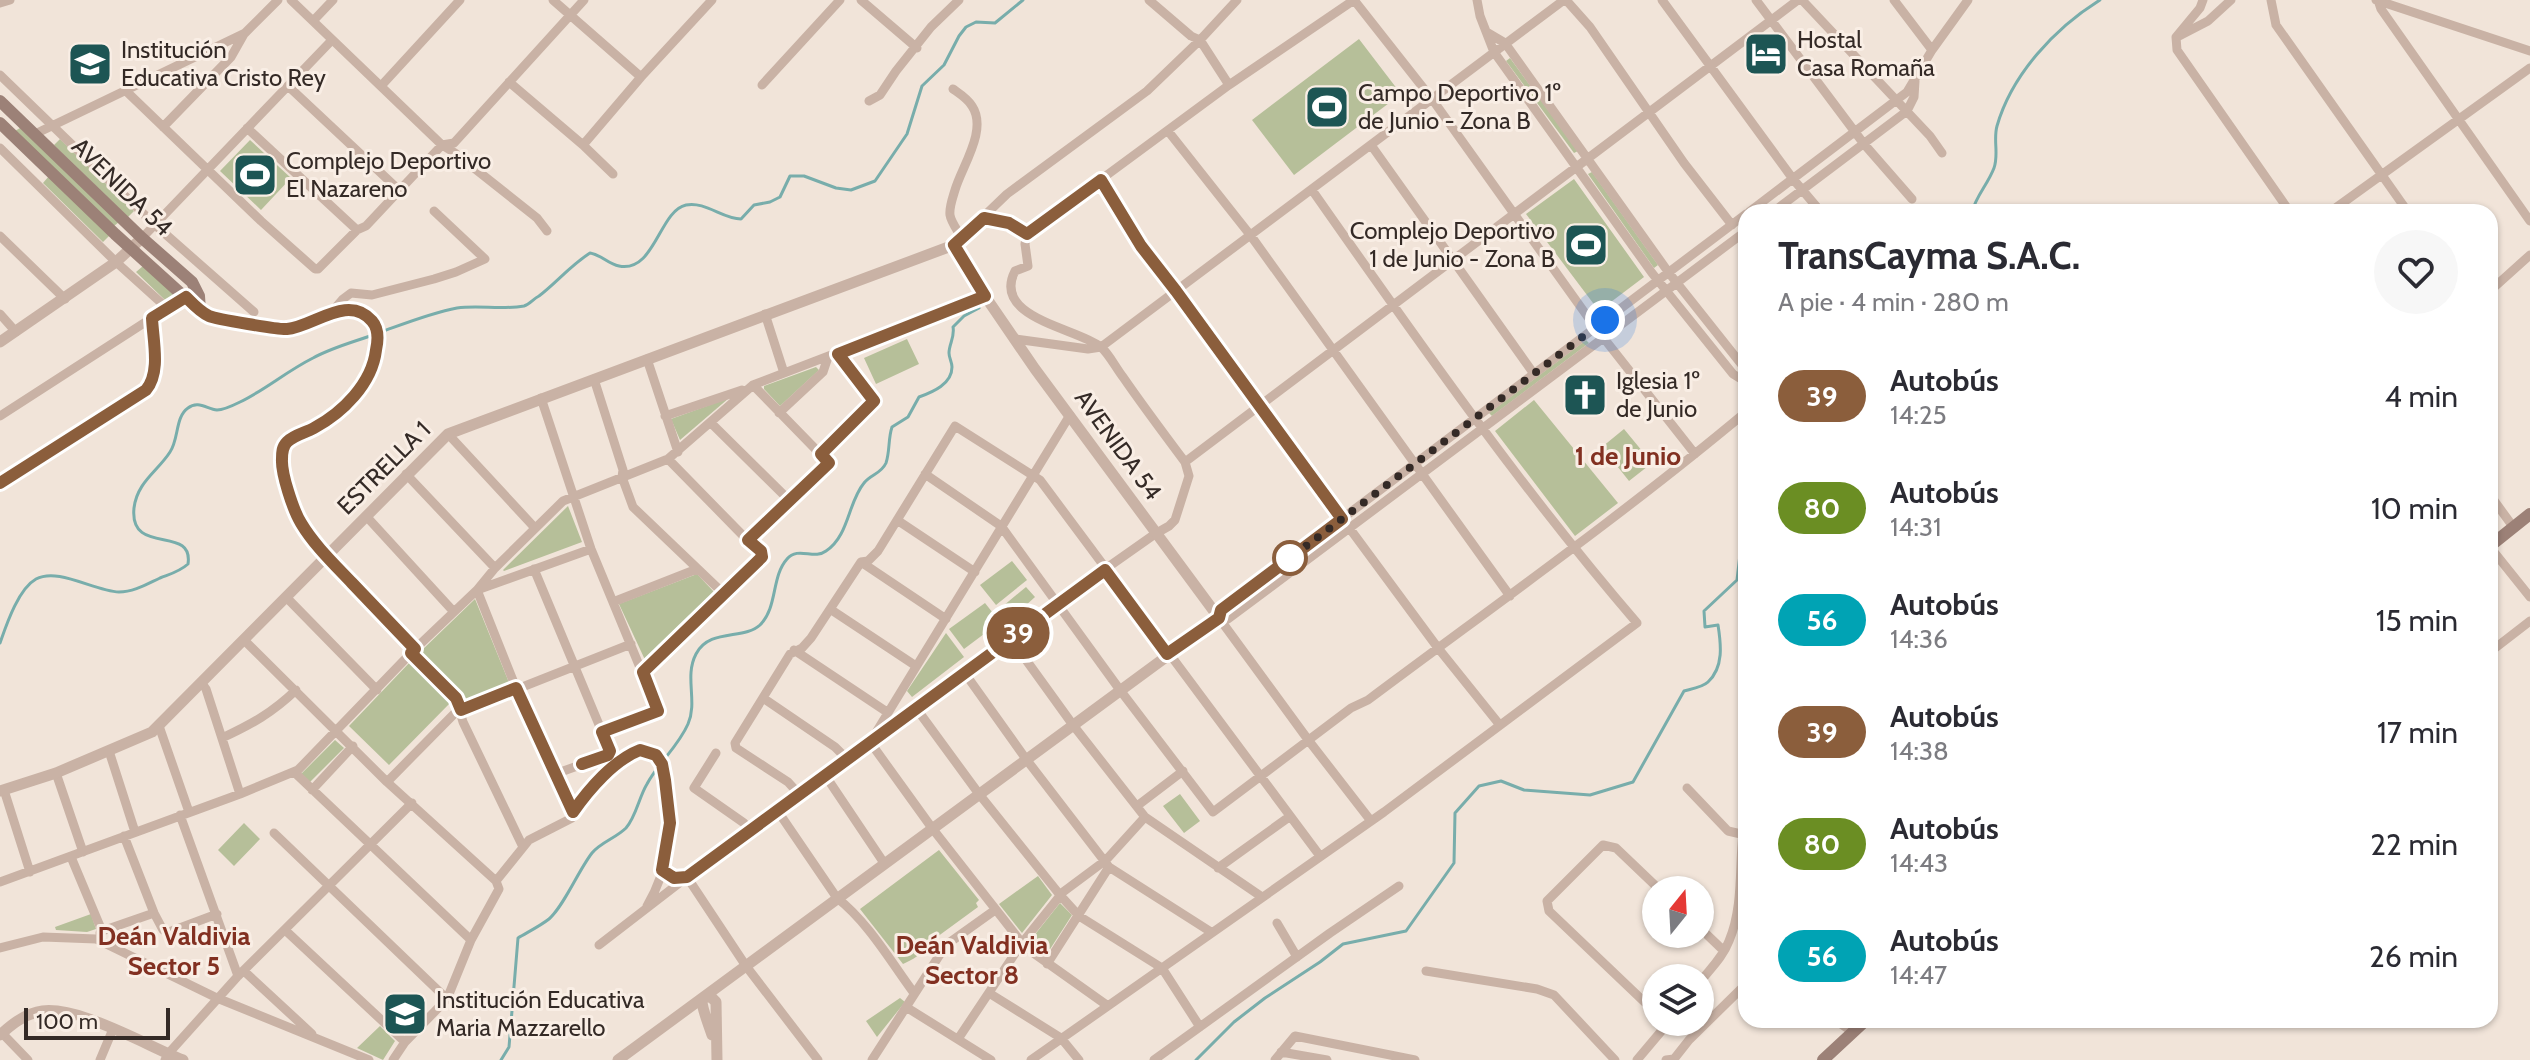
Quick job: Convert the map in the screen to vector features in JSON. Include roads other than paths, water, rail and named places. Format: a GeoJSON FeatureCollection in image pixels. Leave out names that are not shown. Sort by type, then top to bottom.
{"type":"FeatureCollection","features":[{"type":"Feature","properties":{"kind":"main road","name":"AVENIDA 54"},"geometry":{"type":"LineString","coordinates":[[0,101],[192,282],[190,292],[132,249],[0,123]]}},
{"type":"Feature","properties":{"kind":"main road"},"geometry":{"type":"LineString","coordinates":[[190,292],[200,311]]}},
{"type":"Feature","properties":{"kind":"main road"},"geometry":{"type":"LineString","coordinates":[[2498,541],[2530,514]]}},
{"type":"Feature","properties":{"kind":"main road"},"geometry":{"type":"LineString","coordinates":[[1823,1060],[1857,1028]]}},
{"type":"Feature","properties":{"kind":"street"},"geometry":{"type":"LineString","coordinates":[[0,3],[10,0]]}},
{"type":"Feature","properties":{"kind":"street"},"geometry":{"type":"LineString","coordinates":[[163,127],[231,57],[245,33],[278,0]]}},
{"type":"Feature","properties":{"kind":"street"},"geometry":{"type":"LineString","coordinates":[[291,0],[442,145],[537,218],[547,231]]}},
{"type":"Feature","properties":{"kind":"street"},"geometry":{"type":"LineString","coordinates":[[313,21],[333,0]]}},
{"type":"Feature","properties":{"kind":"street"},"geometry":{"type":"LineString","coordinates":[[381,86],[460,0]]}},
{"type":"Feature","properties":{"kind":"street"},"geometry":{"type":"LineString","coordinates":[[553,0],[641,77]]}},
{"type":"Feature","properties":{"kind":"street"},"geometry":{"type":"LineString","coordinates":[[126,91],[315,269],[357,230],[366,226],[442,145],[454,143],[584,0]]}},
{"type":"Feature","properties":{"kind":"street"},"geometry":{"type":"LineString","coordinates":[[583,145],[712,0]]}},
{"type":"Feature","properties":{"kind":"street"},"geometry":{"type":"LineString","coordinates":[[762,85],[840,0]]}},
{"type":"Feature","properties":{"kind":"street"},"geometry":{"type":"LineString","coordinates":[[861,0],[917,48]]}},
{"type":"Feature","properties":{"kind":"street"},"geometry":{"type":"LineString","coordinates":[[869,101],[880,95],[931,27],[959,0]]}},
{"type":"Feature","properties":{"kind":"street"},"geometry":{"type":"LineString","coordinates":[[1149,0],[1191,36],[1200,40],[1229,85]]}},
{"type":"Feature","properties":{"kind":"street"},"geometry":{"type":"LineString","coordinates":[[953,89],[971,103],[976,119],[976,132],[958,178],[951,209],[950,216],[958,241],[1007,194],[1147,91],[1237,0]]}},
{"type":"Feature","properties":{"kind":"street"},"geometry":{"type":"LineString","coordinates":[[599,945],[798,793],[1175,520],[1189,476],[1185,462],[1101,347],[1033,316],[1010,290],[1015,271],[1028,266],[1027,234],[1229,85],[1354,0],[1432,99],[1603,338],[1695,454]]}},
{"type":"Feature","properties":{"kind":"street"},"geometry":{"type":"LineString","coordinates":[[1477,0],[1494,52],[1658,281],[1738,377]]}},
{"type":"Feature","properties":{"kind":"street"},"geometry":{"type":"LineString","coordinates":[[1015,339],[1088,349],[1101,347],[1565,0],[1590,27],[1684,163],[1732,225]]}},
{"type":"Feature","properties":{"kind":"street"},"geometry":{"type":"LineString","coordinates":[[1662,0],[1814,204]]}},
{"type":"Feature","properties":{"kind":"street"},"geometry":{"type":"LineString","coordinates":[[1756,0],[1864,144],[1912,199]]}},
{"type":"Feature","properties":{"kind":"street"},"geometry":{"type":"LineString","coordinates":[[1185,462],[1800,0],[1907,111],[1942,153]]}},
{"type":"Feature","properties":{"kind":"street"},"geometry":{"type":"LineString","coordinates":[[1894,0],[1932,50]]}},
{"type":"Feature","properties":{"kind":"street"},"geometry":{"type":"LineString","coordinates":[[1760,204],[1897,102],[1915,81],[1932,50],[1968,0]]}},
{"type":"Feature","properties":{"kind":"street"},"geometry":{"type":"LineString","coordinates":[[2203,0],[2176,37],[2177,50],[2284,204]]}},
{"type":"Feature","properties":{"kind":"street"},"geometry":{"type":"LineString","coordinates":[[2176,37],[2208,21],[2231,0]]}},
{"type":"Feature","properties":{"kind":"street"},"geometry":{"type":"LineString","coordinates":[[2271,0],[2276,25],[2402,204]]}},
{"type":"Feature","properties":{"kind":"street"},"geometry":{"type":"LineString","coordinates":[[2377,0],[2530,51]]}},
{"type":"Feature","properties":{"kind":"street"},"geometry":{"type":"LineString","coordinates":[[2377,0],[2530,221]]}},
{"type":"Feature","properties":{"kind":"street"},"geometry":{"type":"LineString","coordinates":[[35,134],[245,33]]}},
{"type":"Feature","properties":{"kind":"street"},"geometry":{"type":"LineString","coordinates":[[1488,33],[1505,43],[1669,273],[1738,360]]}},
{"type":"Feature","properties":{"kind":"street"},"geometry":{"type":"LineString","coordinates":[[0,342],[132,249],[332,40]]}},
{"type":"Feature","properties":{"kind":"street"},"geometry":{"type":"LineString","coordinates":[[2341,204],[2530,68]]}},
{"type":"Feature","properties":{"kind":"street"},"geometry":{"type":"LineString","coordinates":[[0,75],[154,224],[254,312]]}},
{"type":"Feature","properties":{"kind":"street"},"geometry":{"type":"LineString","coordinates":[[1784,204],[1907,111],[1914,97],[1915,81]]}},
{"type":"Feature","properties":{"kind":"street"},"geometry":{"type":"LineString","coordinates":[[509,82],[613,174]]}},
{"type":"Feature","properties":{"kind":"street"},"geometry":{"type":"LineString","coordinates":[[288,86],[399,190]]}},
{"type":"Feature","properties":{"kind":"street"},"geometry":{"type":"LineString","coordinates":[[247,128],[357,230]]}},
{"type":"Feature","properties":{"kind":"street"},"geometry":{"type":"LineString","coordinates":[[1168,131],[1251,236],[1510,596]]}},
{"type":"Feature","properties":{"kind":"street"},"geometry":{"type":"LineString","coordinates":[[19,141],[0,149],[168,309]]}},
{"type":"Feature","properties":{"kind":"street"},"geometry":{"type":"LineString","coordinates":[[1371,145],[1534,374]]}},
{"type":"Feature","properties":{"kind":"street"},"geometry":{"type":"LineString","coordinates":[[1101,180],[1141,246],[1349,530],[1499,724]]}},
{"type":"Feature","properties":{"kind":"street"},"geometry":{"type":"LineString","coordinates":[[1031,1060],[1371,821],[1637,623],[1573,548],[1482,430],[1312,190]]}},
{"type":"Feature","properties":{"kind":"street"},"geometry":{"type":"LineString","coordinates":[[331,313],[351,293],[372,295],[456,272],[485,259],[434,211]]}},
{"type":"Feature","properties":{"kind":"street"},"geometry":{"type":"LineString","coordinates":[[984,218],[1009,223],[1027,234]]}},
{"type":"Feature","properties":{"kind":"street"},"geometry":{"type":"LineString","coordinates":[[1219,618],[1221,610],[1738,220]]}},
{"type":"Feature","properties":{"kind":"street"},"geometry":{"type":"LineString","coordinates":[[0,236],[65,299]]}},
{"type":"Feature","properties":{"kind":"street","name":"AVENIDA 54"},"geometry":{"type":"LineString","coordinates":[[958,241],[985,296],[1219,618]]}},
{"type":"Feature","properties":{"kind":"street","name":"ESTRELLA 1"},"geometry":{"type":"LineString","coordinates":[[2,790],[56,773],[152,732],[448,434],[958,241]]}},
{"type":"Feature","properties":{"kind":"street"},"geometry":{"type":"LineString","coordinates":[[618,1060],[1167,654],[1219,618],[1228,619],[1666,291],[1738,241]]}},
{"type":"Feature","properties":{"kind":"street"},"geometry":{"type":"LineString","coordinates":[[2498,284],[2530,255]]}},
{"type":"Feature","properties":{"kind":"street"},"geometry":{"type":"LineString","coordinates":[[0,416],[190,292]]}},
{"type":"Feature","properties":{"kind":"street"},"geometry":{"type":"LineString","coordinates":[[665,416],[833,356],[985,296]]}},
{"type":"Feature","properties":{"kind":"street"},"geometry":{"type":"LineString","coordinates":[[200,311],[211,317],[287,329],[331,313],[347,311],[364,315],[375,324],[378,334],[373,366],[361,388],[330,417],[285,444],[282,449],[284,477],[299,520],[326,556],[456,698],[463,722],[523,847]]}},
{"type":"Feature","properties":{"kind":"street"},"geometry":{"type":"LineString","coordinates":[[0,314],[16,332]]}},
{"type":"Feature","properties":{"kind":"street"},"geometry":{"type":"LineString","coordinates":[[765,314],[784,373]]}},
{"type":"Feature","properties":{"kind":"street"},"geometry":{"type":"LineString","coordinates":[[0,483],[150,386],[155,369],[152,318]]}},
{"type":"Feature","properties":{"kind":"street"},"geometry":{"type":"LineString","coordinates":[[779,413],[823,372],[833,356]]}},
{"type":"Feature","properties":{"kind":"street"},"geometry":{"type":"LineString","coordinates":[[821,454],[874,401],[833,356]]}},
{"type":"Feature","properties":{"kind":"street"},"geometry":{"type":"LineString","coordinates":[[647,359],[678,452]]}},
{"type":"Feature","properties":{"kind":"street"},"geometry":{"type":"LineString","coordinates":[[594,379],[633,507],[723,593]]}},
{"type":"Feature","properties":{"kind":"street"},"geometry":{"type":"LineString","coordinates":[[748,540],[829,463],[749,387]]}},
{"type":"Feature","properties":{"kind":"street"},"geometry":{"type":"LineString","coordinates":[[0,882],[294,772],[563,501],[668,459],[749,387]]}},
{"type":"Feature","properties":{"kind":"street"},"geometry":{"type":"LineString","coordinates":[[541,398],[591,549],[658,711],[602,732]]}},
{"type":"Feature","properties":{"kind":"street"},"geometry":{"type":"LineString","coordinates":[[870,742],[1070,415]]}},
{"type":"Feature","properties":{"kind":"street"},"geometry":{"type":"LineString","coordinates":[[925,474],[1001,526],[1213,812],[1351,708],[1368,700],[1510,596],[1738,419]]}},
{"type":"Feature","properties":{"kind":"street"},"geometry":{"type":"LineString","coordinates":[[711,423],[791,502]]}},
{"type":"Feature","properties":{"kind":"street"},"geometry":{"type":"LineString","coordinates":[[798,793],[788,782],[734,746],[794,650],[802,648],[811,638],[861,562],[868,561],[878,551],[955,426],[1040,480],[1320,856]]}},
{"type":"Feature","properties":{"kind":"street"},"geometry":{"type":"LineString","coordinates":[[448,434],[535,528]]}},
{"type":"Feature","properties":{"kind":"street"},"geometry":{"type":"LineString","coordinates":[[643,672],[762,557],[761,551],[668,459]]}},
{"type":"Feature","properties":{"kind":"street"},"geometry":{"type":"LineString","coordinates":[[406,474],[495,568]]}},
{"type":"Feature","properties":{"kind":"street"},"geometry":{"type":"LineString","coordinates":[[2498,506],[2514,528]]}},
{"type":"Feature","properties":{"kind":"street"},"geometry":{"type":"LineString","coordinates":[[366,516],[454,612]]}},
{"type":"Feature","properties":{"kind":"street"},"geometry":{"type":"LineString","coordinates":[[897,520],[975,572]]}},
{"type":"Feature","properties":{"kind":"street"},"geometry":{"type":"LineString","coordinates":[[477,590],[591,549]]}},
{"type":"Feature","properties":{"kind":"street"},"geometry":{"type":"LineString","coordinates":[[2498,557],[2530,597]]}},
{"type":"Feature","properties":{"kind":"street"},"geometry":{"type":"LineString","coordinates":[[861,562],[946,619]]}},
{"type":"Feature","properties":{"kind":"street"},"geometry":{"type":"LineString","coordinates":[[534,569],[610,751],[608,755],[555,774]]}},
{"type":"Feature","properties":{"kind":"street"},"geometry":{"type":"LineString","coordinates":[[613,602],[697,569]]}},
{"type":"Feature","properties":{"kind":"street"},"geometry":{"type":"LineString","coordinates":[[477,590],[516,688],[573,812]]}},
{"type":"Feature","properties":{"kind":"street"},"geometry":{"type":"LineString","coordinates":[[286,597],[377,690]]}},
{"type":"Feature","properties":{"kind":"street"},"geometry":{"type":"LineString","coordinates":[[830,609],[916,666]]}},
{"type":"Feature","properties":{"kind":"street"},"geometry":{"type":"LineString","coordinates":[[1219,618],[1371,821]]}},
{"type":"Feature","properties":{"kind":"street"},"geometry":{"type":"LineString","coordinates":[[2498,646],[2530,621]]}},
{"type":"Feature","properties":{"kind":"street"},"geometry":{"type":"LineString","coordinates":[[1011,639],[1145,817],[1262,897]]}},
{"type":"Feature","properties":{"kind":"street"},"geometry":{"type":"LineString","coordinates":[[244,640],[387,782],[496,881],[499,889],[471,940],[447,999],[405,1042],[393,1060]]}},
{"type":"Feature","properties":{"kind":"street"},"geometry":{"type":"LineString","coordinates":[[387,782],[461,710],[631,644]]}},
{"type":"Feature","properties":{"kind":"street"},"geometry":{"type":"LineString","coordinates":[[794,650],[887,712]]}},
{"type":"Feature","properties":{"kind":"street"},"geometry":{"type":"LineString","coordinates":[[964,672],[1107,864],[1211,932]]}},
{"type":"Feature","properties":{"kind":"street"},"geometry":{"type":"LineString","coordinates":[[201,682],[240,794]]}},
{"type":"Feature","properties":{"kind":"street"},"geometry":{"type":"LineString","coordinates":[[222,738],[258,721],[296,690]]}},
{"type":"Feature","properties":{"kind":"street"},"geometry":{"type":"LineString","coordinates":[[763,698],[825,739],[846,758]]}},
{"type":"Feature","properties":{"kind":"street"},"geometry":{"type":"LineString","coordinates":[[916,708],[979,794],[1060,895],[1079,916],[1162,968],[1200,1027]]}},
{"type":"Feature","properties":{"kind":"street"},"geometry":{"type":"LineString","coordinates":[[159,726],[217,914],[241,973],[317,1038]]}},
{"type":"Feature","properties":{"kind":"street"},"geometry":{"type":"LineString","coordinates":[[870,742],[932,828],[1022,943],[1108,1006]]}},
{"type":"Feature","properties":{"kind":"street"},"geometry":{"type":"LineString","coordinates":[[312,790],[353,746]]}},
{"type":"Feature","properties":{"kind":"street"},"geometry":{"type":"LineString","coordinates":[[496,881],[529,840],[572,818],[573,812],[597,783],[625,758],[640,750],[656,755],[662,764],[670,823],[662,870],[643,912]]}},
{"type":"Feature","properties":{"kind":"street"},"geometry":{"type":"LineString","coordinates":[[109,751],[135,832]]}},
{"type":"Feature","properties":{"kind":"street"},"geometry":{"type":"LineString","coordinates":[[716,753],[694,788],[744,823],[748,830]]}},
{"type":"Feature","properties":{"kind":"street"},"geometry":{"type":"LineString","coordinates":[[1137,806],[1183,771]]}},
{"type":"Feature","properties":{"kind":"street"},"geometry":{"type":"LineString","coordinates":[[294,772],[471,940]]}},
{"type":"Feature","properties":{"kind":"street"},"geometry":{"type":"LineString","coordinates":[[56,773],[83,852]]}},
{"type":"Feature","properties":{"kind":"street"},"geometry":{"type":"LineString","coordinates":[[825,775],[884,863]]}},
{"type":"Feature","properties":{"kind":"street"},"geometry":{"type":"LineString","coordinates":[[1687,788],[1728,831],[1738,833]]}},
{"type":"Feature","properties":{"kind":"street"},"geometry":{"type":"LineString","coordinates":[[2,790],[30,872]]}},
{"type":"Feature","properties":{"kind":"street"},"geometry":{"type":"LineString","coordinates":[[166,1057],[241,973],[412,803]]}},
{"type":"Feature","properties":{"kind":"street"},"geometry":{"type":"LineString","coordinates":[[777,810],[837,898],[873,937],[914,993]]}},
{"type":"Feature","properties":{"kind":"street"},"geometry":{"type":"LineString","coordinates":[[1047,964],[1079,916],[1107,864],[1145,817]]}},
{"type":"Feature","properties":{"kind":"street"},"geometry":{"type":"LineString","coordinates":[[1218,868],[1289,817]]}},
{"type":"Feature","properties":{"kind":"street"},"geometry":{"type":"LineString","coordinates":[[274,833],[447,999]]}},
{"type":"Feature","properties":{"kind":"street"},"geometry":{"type":"LineString","coordinates":[[124,836],[163,930],[169,932],[217,914]]}},
{"type":"Feature","properties":{"kind":"street"},"geometry":{"type":"LineString","coordinates":[[1642,1000],[1549,911],[1547,901],[1603,845],[1616,848],[1645,876]]}},
{"type":"Feature","properties":{"kind":"street"},"geometry":{"type":"LineString","coordinates":[[71,857],[99,935],[217,998],[369,1060]]}},
{"type":"Feature","properties":{"kind":"street"},"geometry":{"type":"LineString","coordinates":[[958,1039],[1022,943],[1060,895],[1107,864]]}},
{"type":"Feature","properties":{"kind":"street"},"geometry":{"type":"LineString","coordinates":[[662,870],[674,878],[687,877]]}},
{"type":"Feature","properties":{"kind":"street"},"geometry":{"type":"LineString","coordinates":[[687,877],[746,966],[818,1060]]}},
{"type":"Feature","properties":{"kind":"street"},"geometry":{"type":"LineString","coordinates":[[1154,1060],[1399,886]]}},
{"type":"Feature","properties":{"kind":"street"},"geometry":{"type":"LineString","coordinates":[[1714,964],[1724,951],[1736,921],[1738,886]]}},
{"type":"Feature","properties":{"kind":"street"},"geometry":{"type":"LineString","coordinates":[[872,1060],[946,945],[995,910]]}},
{"type":"Feature","properties":{"kind":"street"},"geometry":{"type":"LineString","coordinates":[[0,948],[43,937],[99,935],[154,913]]}},
{"type":"Feature","properties":{"kind":"street"},"geometry":{"type":"LineString","coordinates":[[1277,923],[1297,957]]}},
{"type":"Feature","properties":{"kind":"street"},"geometry":{"type":"LineString","coordinates":[[285,930],[405,1042]]}},
{"type":"Feature","properties":{"kind":"street"},"geometry":{"type":"LineString","coordinates":[[1714,941],[1724,951]]}},
{"type":"Feature","properties":{"kind":"street"},"geometry":{"type":"LineString","coordinates":[[1426,971],[1537,989],[1554,995],[1615,1060]]}},
{"type":"Feature","properties":{"kind":"street"},"geometry":{"type":"LineString","coordinates":[[712,1013],[733,977]]}},
{"type":"Feature","properties":{"kind":"street"},"geometry":{"type":"LineString","coordinates":[[1666,1060],[1675,1060],[1689,1040],[1738,992]]}},
{"type":"Feature","properties":{"kind":"street"},"geometry":{"type":"LineString","coordinates":[[989,993],[1061,1038],[1079,1060]]}},
{"type":"Feature","properties":{"kind":"street"},"geometry":{"type":"LineString","coordinates":[[704,997],[716,1002],[712,1013],[717,1060]]}},
{"type":"Feature","properties":{"kind":"street"},"geometry":{"type":"LineString","coordinates":[[906,1007],[991,1060]]}},
{"type":"Feature","properties":{"kind":"street"},"geometry":{"type":"LineString","coordinates":[[28,1060],[1,1034],[20,1019],[48,1010],[71,1013],[113,1029],[166,1057],[183,1060]]}},
{"type":"Feature","properties":{"kind":"street"},"geometry":{"type":"LineString","coordinates":[[681,1014],[712,1013]]}},
{"type":"Feature","properties":{"kind":"street"},"geometry":{"type":"LineString","coordinates":[[1847,1028],[1853,1032]]}},
{"type":"Feature","properties":{"kind":"street"},"geometry":{"type":"LineString","coordinates":[[100,1060],[113,1029]]}},
{"type":"Feature","properties":{"kind":"street"},"geometry":{"type":"LineString","coordinates":[[1278,1056],[1295,1036],[1415,1060]]}},
{"type":"Feature","properties":{"kind":"street"},"geometry":{"type":"LineString","coordinates":[[1656,1036],[1640,1057],[1656,1060]]}},
{"type":"Feature","properties":{"kind":"street"},"geometry":{"type":"LineString","coordinates":[[1278,1056],[1327,1060]]}},
{"type":"Feature","properties":{"kind":"waterway"},"geometry":{"type":"LineString","coordinates":[[0,643],[18,599],[36,579],[55,576],[109,591],[125,592],[188,564],[187,552],[181,545],[141,532],[135,523],[134,508],[139,491],[170,452],[181,417],[188,408],[195,405],[217,410],[228,407],[321,354],[428,315],[457,308],[524,306],[590,253],[615,265],[631,266],[649,251],[669,218],[686,205],[693,204],[741,219],[754,205],[780,197],[790,176],[804,176],[851,190],[875,181],[907,134],[922,86],[944,65],[966,27],[976,22],[995,23],[1023,0]]}},
{"type":"Feature","properties":{"kind":"waterway"},"geometry":{"type":"LineString","coordinates":[[1975,204],[1994,168],[1997,126],[2013,88],[2052,38],[2100,0]]}},
{"type":"Feature","properties":{"kind":"waterway"},"geometry":{"type":"LineString","coordinates":[[501,1060],[509,1047],[518,938],[549,919],[592,853],[629,823],[644,789],[688,724],[692,707],[691,671],[696,654],[709,641],[760,625],[770,610],[782,566],[791,555],[821,553],[834,545],[859,491],[886,463],[892,427],[908,417],[919,397],[936,390],[949,378],[953,327],[979,308]]}},
{"type":"Feature","properties":{"kind":"waterway"},"geometry":{"type":"LineString","coordinates":[[1196,1060],[1234,1022],[1343,944],[1406,931],[1454,863],[1455,813],[1479,786],[1501,781],[1524,790],[1590,795],[1633,782],[1684,691],[1706,684],[1717,669],[1720,647],[1718,625],[1705,627],[1704,611],[1737,580],[1738,572]]}},
{"type":"Feature","properties":{"kind":"place","name":"Hostal Casa Romaña"},"geometry":{"type":"Point","coordinates":[1766,54]}},
{"type":"Feature","properties":{"kind":"place","name":"Institución Educativa Cristo Rey"},"geometry":{"type":"Point","coordinates":[90,64]}},
{"type":"Feature","properties":{"kind":"place","name":"Campo Deportivo 1º de Junio - Zona B"},"geometry":{"type":"Point","coordinates":[1327,107]}},
{"type":"Feature","properties":{"kind":"place","name":"Complejo Deportivo El Nazareno"},"geometry":{"type":"Point","coordinates":[255,175]}},
{"type":"Feature","properties":{"kind":"place","name":"Complejo Deportivo 1 de Junio - Zona B"},"geometry":{"type":"Point","coordinates":[1586,245]}},
{"type":"Feature","properties":{"kind":"place","name":"Iglesia 1º de Junio"},"geometry":{"type":"Point","coordinates":[1585,395]}},
{"type":"Feature","properties":{"kind":"place","name":"Institución Educativa Maria Mazzarello"},"geometry":{"type":"Point","coordinates":[405,1014]}},
{"type":"Feature","properties":{"kind":"district","name":"1 de Junio"},"geometry":{"type":"Point","coordinates":[1628,456]}},
{"type":"Feature","properties":{"kind":"district","name":"Deán Valdivia Sector 5"},"geometry":{"type":"Point","coordinates":[174,951]}},
{"type":"Feature","properties":{"kind":"district","name":"Deán Valdivia Sector 8"},"geometry":{"type":"Point","coordinates":[972,960]}}]}
